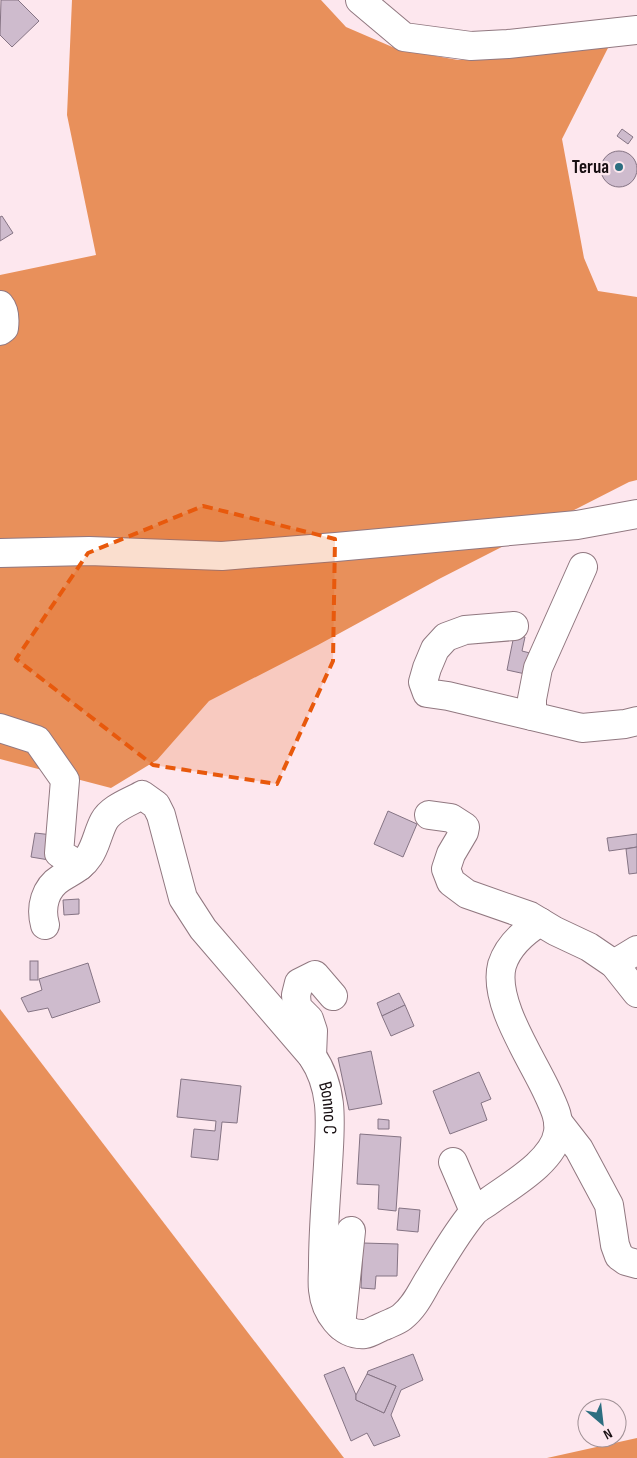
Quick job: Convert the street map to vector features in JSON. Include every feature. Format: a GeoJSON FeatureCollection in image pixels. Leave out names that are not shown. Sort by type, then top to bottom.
{"type":"FeatureCollection","features":[{"type":"Feature","properties":{"kind":"street"},"geometry":{"type":"LineString","coordinates":[[360,0],[404,37],[471,46],[508,44],[637,30]]}},
{"type":"Feature","properties":{"kind":"street"},"geometry":{"type":"LineString","coordinates":[[0,305],[2,306],[5,320],[4,328],[0,331]]}},
{"type":"Feature","properties":{"kind":"street"},"geometry":{"type":"LineString","coordinates":[[0,553],[89,551],[222,556],[345,547],[578,525],[637,514]]}},
{"type":"Feature","properties":{"kind":"street"},"geometry":{"type":"LineString","coordinates":[[532,716],[532,699],[538,668],[583,567]]}},
{"type":"Feature","properties":{"kind":"street"},"geometry":{"type":"LineString","coordinates":[[514,626],[465,630],[446,637],[436,649],[427,668],[423,682],[427,693],[448,696],[582,728],[637,721]]}},
{"type":"Feature","properties":{"kind":"street"},"geometry":{"type":"LineString","coordinates":[[0,728],[37,740],[65,780],[59,853],[80,866]]}},
{"type":"Feature","properties":{"kind":"street","name":"Bonno C"},"geometry":{"type":"LineString","coordinates":[[45,925],[42,914],[46,896],[51,887],[59,879],[80,866],[89,856],[105,820],[112,811],[142,795],[156,806],[161,816],[184,898],[203,929],[312,1056],[319,1067],[329,1100],[330,1125],[323,1244],[323,1291],[329,1312],[341,1326]]}},
{"type":"Feature","properties":{"kind":"street"},"geometry":{"type":"LineString","coordinates":[[429,816],[451,818],[465,827],[451,854],[446,869],[451,882],[467,894],[530,916],[555,931],[589,947],[626,961],[637,993]]}},
{"type":"Feature","properties":{"kind":"street"},"geometry":{"type":"LineString","coordinates":[[350,1231],[341,1326],[356,1333],[366,1334],[402,1318],[415,1303],[458,1233],[474,1211],[528,1174],[542,1161],[556,1139],[559,1130],[558,1116],[509,1015],[501,987],[502,969],[507,954],[517,940],[540,922]]}},
{"type":"Feature","properties":{"kind":"street"},"geometry":{"type":"LineString","coordinates":[[312,1056],[313,1031],[309,1019],[297,1007],[296,995],[300,983],[314,976],[324,984],[332,996]]}},
{"type":"Feature","properties":{"kind":"street"},"geometry":{"type":"LineString","coordinates":[[558,1122],[579,1149],[609,1205],[615,1245],[619,1256],[626,1261],[637,1264]]}},
{"type":"Feature","properties":{"kind":"street"},"geometry":{"type":"LineString","coordinates":[[453,1162],[474,1211]]}},
{"type":"Feature","properties":{"kind":"highlighted area"},"geometry":{"type":"Polygon","coordinates":[[[203,506],[335,539],[333,661],[277,784],[153,765],[16,659],[88,553],[203,506]]]}},
{"type":"Feature","properties":{"kind":"shaded area"},"geometry":{"type":"Polygon","coordinates":[[[72,0],[321,0],[346,27],[397,49],[458,60],[592,46],[611,42],[562,139],[584,258],[598,291],[637,297],[637,480],[629,482],[439,579],[318,645],[209,701],[157,760],[111,788],[0,759],[0,275],[96,255],[67,115],[72,0]]]}},
{"type":"Feature","properties":{"kind":"shaded area"},"geometry":{"type":"Polygon","coordinates":[[[0,1009],[344,1458],[0,1458],[0,1009]]]}},
{"type":"Feature","properties":{"kind":"shaded area"},"geometry":{"type":"Polygon","coordinates":[[[637,1438],[637,1458],[547,1458],[592,1448],[627,1448],[627,1440],[637,1438]]]}},
{"type":"Feature","properties":{"kind":"building"},"geometry":{"type":"Polygon","coordinates":[[[1,0],[18,0],[39,21],[12,47],[0,35],[1,0]]]}},
{"type":"Feature","properties":{"kind":"building"},"geometry":{"type":"Polygon","coordinates":[[[622,129],[633,137],[628,144],[617,136],[622,129]]]}},
{"type":"Feature","properties":{"kind":"building","name":"Terua"},"geometry":{"type":"Polygon","coordinates":[[[619,151],[626,152],[632,156],[636,162],[636,176],[632,182],[626,186],[619,187],[612,186],[606,182],[602,176],[601,169],[602,162],[606,156],[612,152],[619,151]]]}},
{"type":"Feature","properties":{"kind":"building"},"geometry":{"type":"Polygon","coordinates":[[[2,216],[13,233],[0,241],[0,217],[2,216]]]}},
{"type":"Feature","properties":{"kind":"building"},"geometry":{"type":"Polygon","coordinates":[[[514,635],[525,637],[522,651],[534,654],[530,675],[507,670],[514,635]]]}},
{"type":"Feature","properties":{"kind":"building"},"geometry":{"type":"Polygon","coordinates":[[[388,811],[417,824],[403,857],[374,844],[388,811]]]}},
{"type":"Feature","properties":{"kind":"building"},"geometry":{"type":"Polygon","coordinates":[[[35,833],[53,835],[49,860],[31,857],[35,833]]]}},
{"type":"Feature","properties":{"kind":"building"},"geometry":{"type":"Polygon","coordinates":[[[637,834],[637,847],[609,851],[607,838],[637,834]]]}},
{"type":"Feature","properties":{"kind":"building"},"geometry":{"type":"Polygon","coordinates":[[[637,847],[637,873],[629,874],[626,849],[637,847]]]}},
{"type":"Feature","properties":{"kind":"building"},"geometry":{"type":"Polygon","coordinates":[[[79,899],[79,914],[64,915],[63,900],[79,899]]]}},
{"type":"Feature","properties":{"kind":"building"},"geometry":{"type":"Polygon","coordinates":[[[30,961],[38,961],[38,980],[30,980],[30,961]]]}},
{"type":"Feature","properties":{"kind":"building"},"geometry":{"type":"Polygon","coordinates":[[[88,963],[100,1002],[52,1018],[48,1008],[28,1012],[21,998],[42,990],[39,979],[88,963]]]}},
{"type":"Feature","properties":{"kind":"building"},"geometry":{"type":"Polygon","coordinates":[[[399,993],[405,1005],[382,1016],[377,1003],[399,993]]]}},
{"type":"Feature","properties":{"kind":"building"},"geometry":{"type":"Polygon","coordinates":[[[405,1005],[414,1026],[391,1036],[382,1016],[405,1005]]]}},
{"type":"Feature","properties":{"kind":"building"},"geometry":{"type":"Polygon","coordinates":[[[371,1051],[382,1104],[349,1110],[338,1058],[371,1051]]]}},
{"type":"Feature","properties":{"kind":"building"},"geometry":{"type":"Polygon","coordinates":[[[479,1072],[491,1099],[481,1103],[487,1120],[450,1134],[433,1091],[479,1072]]]}},
{"type":"Feature","properties":{"kind":"building"},"geometry":{"type":"Polygon","coordinates":[[[181,1079],[241,1086],[237,1123],[222,1122],[218,1160],[191,1157],[194,1129],[215,1131],[216,1121],[177,1117],[181,1079]]]}},
{"type":"Feature","properties":{"kind":"building"},"geometry":{"type":"Polygon","coordinates":[[[378,1119],[389,1120],[389,1129],[378,1129],[378,1119]]]}},
{"type":"Feature","properties":{"kind":"building"},"geometry":{"type":"Polygon","coordinates":[[[360,1134],[401,1137],[396,1211],[378,1209],[379,1185],[357,1184],[360,1134]]]}},
{"type":"Feature","properties":{"kind":"building"},"geometry":{"type":"Polygon","coordinates":[[[399,1208],[420,1210],[418,1232],[397,1230],[399,1208]]]}},
{"type":"Feature","properties":{"kind":"building"},"geometry":{"type":"Polygon","coordinates":[[[363,1243],[398,1244],[397,1276],[376,1276],[375,1289],[361,1288],[363,1243]]]}},
{"type":"Feature","properties":{"kind":"building"},"geometry":{"type":"Polygon","coordinates":[[[413,1354],[423,1380],[401,1390],[391,1415],[400,1436],[374,1446],[367,1433],[351,1441],[324,1375],[344,1367],[356,1395],[356,1400],[384,1413],[396,1386],[367,1374],[368,1371],[413,1354]]]}},
{"type":"Feature","properties":{"kind":"building"},"geometry":{"type":"Polygon","coordinates":[[[367,1374],[396,1386],[384,1413],[356,1400],[356,1395],[367,1374]]]}},
{"type":"Feature","properties":{"kind":"place","name":"Terua"},"geometry":{"type":"Point","coordinates":[619,167]}}]}
